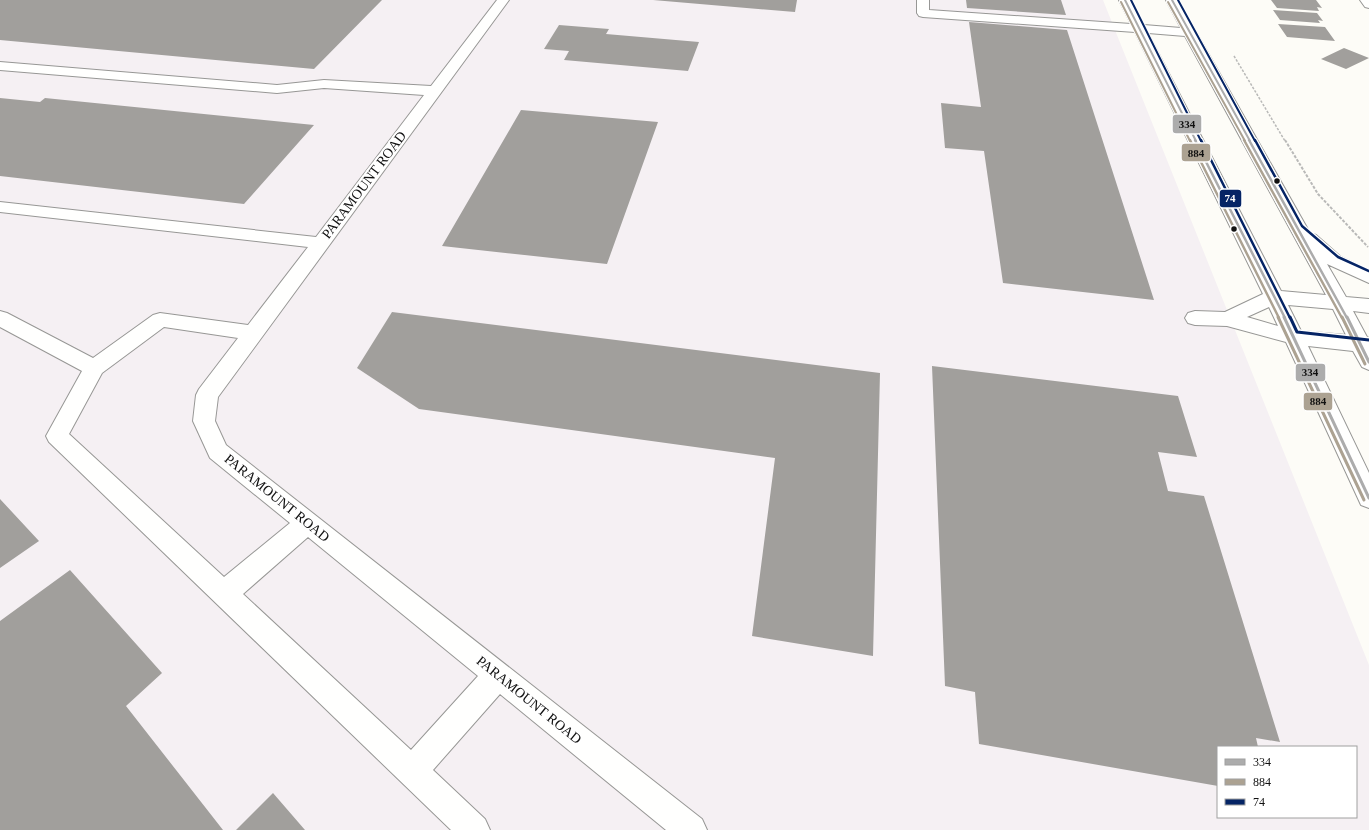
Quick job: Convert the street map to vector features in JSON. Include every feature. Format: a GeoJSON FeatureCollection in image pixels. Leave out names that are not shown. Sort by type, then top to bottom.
{"type":"FeatureCollection","features":[{"type":"Feature","properties":{"kind":"street","name":"PARAMOUNT ROAD"},"geometry":{"type":"LineString","coordinates":[[503,0],[207,394],[204,421],[218,451],[498,675],[686,828]]}},
{"type":"Feature","properties":{"kind":"street"},"geometry":{"type":"LineString","coordinates":[[923,0],[923,13],[1189,32]]}},
{"type":"Feature","properties":{"kind":"street"},"geometry":{"type":"LineString","coordinates":[[1125,0],[1294,337],[1369,498]]}},
{"type":"Feature","properties":{"kind":"street"},"geometry":{"type":"LineString","coordinates":[[1172,0],[1298,229],[1364,344],[1369,362]]}},
{"type":"Feature","properties":{"kind":"street"},"geometry":{"type":"LineString","coordinates":[[1366,0],[1369,4]]}},
{"type":"Feature","properties":{"kind":"street"},"geometry":{"type":"LineString","coordinates":[[0,66],[277,90],[324,84],[435,91]]}},
{"type":"Feature","properties":{"kind":"street"},"geometry":{"type":"LineString","coordinates":[[0,207],[321,243]]}},
{"type":"Feature","properties":{"kind":"street"},"geometry":{"type":"LineString","coordinates":[[1298,229],[1335,261],[1369,277]]}},
{"type":"Feature","properties":{"kind":"street"},"geometry":{"type":"LineString","coordinates":[[1227,319],[1274,297],[1369,306]]}},
{"type":"Feature","properties":{"kind":"street"},"geometry":{"type":"LineString","coordinates":[[0,318],[94,368]]}},
{"type":"Feature","properties":{"kind":"street"},"geometry":{"type":"LineString","coordinates":[[1195,318],[1227,319],[1294,337],[1364,344]]}},
{"type":"Feature","properties":{"kind":"street"},"geometry":{"type":"LineString","coordinates":[[253,333],[160,320],[94,368],[57,436],[474,830]]}},
{"type":"Feature","properties":{"kind":"street"},"geometry":{"type":"LineString","coordinates":[[224,594],[308,522]]}},
{"type":"Feature","properties":{"kind":"street"},"geometry":{"type":"LineString","coordinates":[[412,771],[498,675]]}},
{"type":"Feature","properties":{"kind":"path"},"geometry":{"type":"LineString","coordinates":[[1233,54],[1318,194],[1369,250]]}},
{"type":"Feature","properties":{"kind":"shaded area"},"geometry":{"type":"Polygon","coordinates":[[[0,0],[1103,0],[1369,665],[1369,830],[0,830],[0,0]]]}},
{"type":"Feature","properties":{"kind":"building"},"geometry":{"type":"Polygon","coordinates":[[[0,0],[382,0],[314,69],[0,40],[0,0]]]}},
{"type":"Feature","properties":{"kind":"building"},"geometry":{"type":"Polygon","coordinates":[[[653,0],[797,0],[795,12],[653,0]]]}},
{"type":"Feature","properties":{"kind":"building"},"geometry":{"type":"Polygon","coordinates":[[[966,0],[1061,0],[1066,15],[967,8],[966,0]]]}},
{"type":"Feature","properties":{"kind":"building"},"geometry":{"type":"Polygon","coordinates":[[[1271,0],[1316,0],[1322,8],[1317,7],[1319,11],[1277,8],[1271,0]]]}},
{"type":"Feature","properties":{"kind":"building"},"geometry":{"type":"Polygon","coordinates":[[[1273,10],[1317,13],[1323,21],[1318,20],[1320,23],[1280,20],[1273,10]]]}},
{"type":"Feature","properties":{"kind":"building"},"geometry":{"type":"Polygon","coordinates":[[[969,22],[1067,30],[1154,300],[1003,283],[984,151],[945,148],[941,103],[981,107],[969,22]]]}},
{"type":"Feature","properties":{"kind":"building"},"geometry":{"type":"Polygon","coordinates":[[[1278,24],[1325,27],[1335,41],[1287,37],[1278,24]]]}},
{"type":"Feature","properties":{"kind":"building"},"geometry":{"type":"Polygon","coordinates":[[[559,25],[609,29],[606,34],[699,42],[688,71],[564,60],[569,51],[544,49],[559,25]]]}},
{"type":"Feature","properties":{"kind":"building"},"geometry":{"type":"Polygon","coordinates":[[[1344,48],[1369,58],[1346,69],[1321,59],[1344,48]]]}},
{"type":"Feature","properties":{"kind":"building"},"geometry":{"type":"Polygon","coordinates":[[[0,98],[40,102],[45,98],[314,125],[244,204],[0,176],[0,98]]]}},
{"type":"Feature","properties":{"kind":"building"},"geometry":{"type":"Polygon","coordinates":[[[521,110],[658,122],[607,264],[442,246],[521,110]]]}},
{"type":"Feature","properties":{"kind":"building"},"geometry":{"type":"Polygon","coordinates":[[[392,312],[880,373],[873,656],[752,636],[775,458],[419,409],[357,368],[392,312]]]}},
{"type":"Feature","properties":{"kind":"building"},"geometry":{"type":"Polygon","coordinates":[[[932,366],[1178,396],[1197,457],[1158,452],[1168,491],[1204,496],[1280,742],[1256,738],[1258,746],[1217,746],[1217,786],[979,744],[975,692],[945,686],[932,366]]]}},
{"type":"Feature","properties":{"kind":"building"},"geometry":{"type":"Polygon","coordinates":[[[0,499],[39,541],[0,568],[0,499]]]}},
{"type":"Feature","properties":{"kind":"building"},"geometry":{"type":"Polygon","coordinates":[[[70,570],[162,673],[126,706],[223,830],[0,830],[0,621],[70,570]]]}},
{"type":"Feature","properties":{"kind":"building"},"geometry":{"type":"Polygon","coordinates":[[[273,793],[305,830],[236,830],[273,793]]]}},
{"type":"Feature","properties":{"kind":"transit line","name":"334"},"geometry":{"type":"LineString","coordinates":[[1125,0],[1294,337],[1369,498]]}},
{"type":"Feature","properties":{"kind":"transit line","name":"74"},"geometry":{"type":"LineString","coordinates":[[1131,0],[1297,332],[1369,340]]}},
{"type":"Feature","properties":{"kind":"transit line","name":"334"},"geometry":{"type":"LineString","coordinates":[[1172,0],[1339,302],[1369,362]]}},
{"type":"Feature","properties":{"kind":"transit line","name":"74"},"geometry":{"type":"LineString","coordinates":[[1178,0],[1302,226],[1338,257],[1369,271]]}},
{"type":"Feature","properties":{"kind":"transit line","name":"884"},"geometry":{"type":"LineString","coordinates":[[1121,2],[1289,339],[1364,500]]}},
{"type":"Feature","properties":{"kind":"transit line","name":"884"},"geometry":{"type":"LineString","coordinates":[[1168,2],[1335,304],[1365,364]]}}]}
